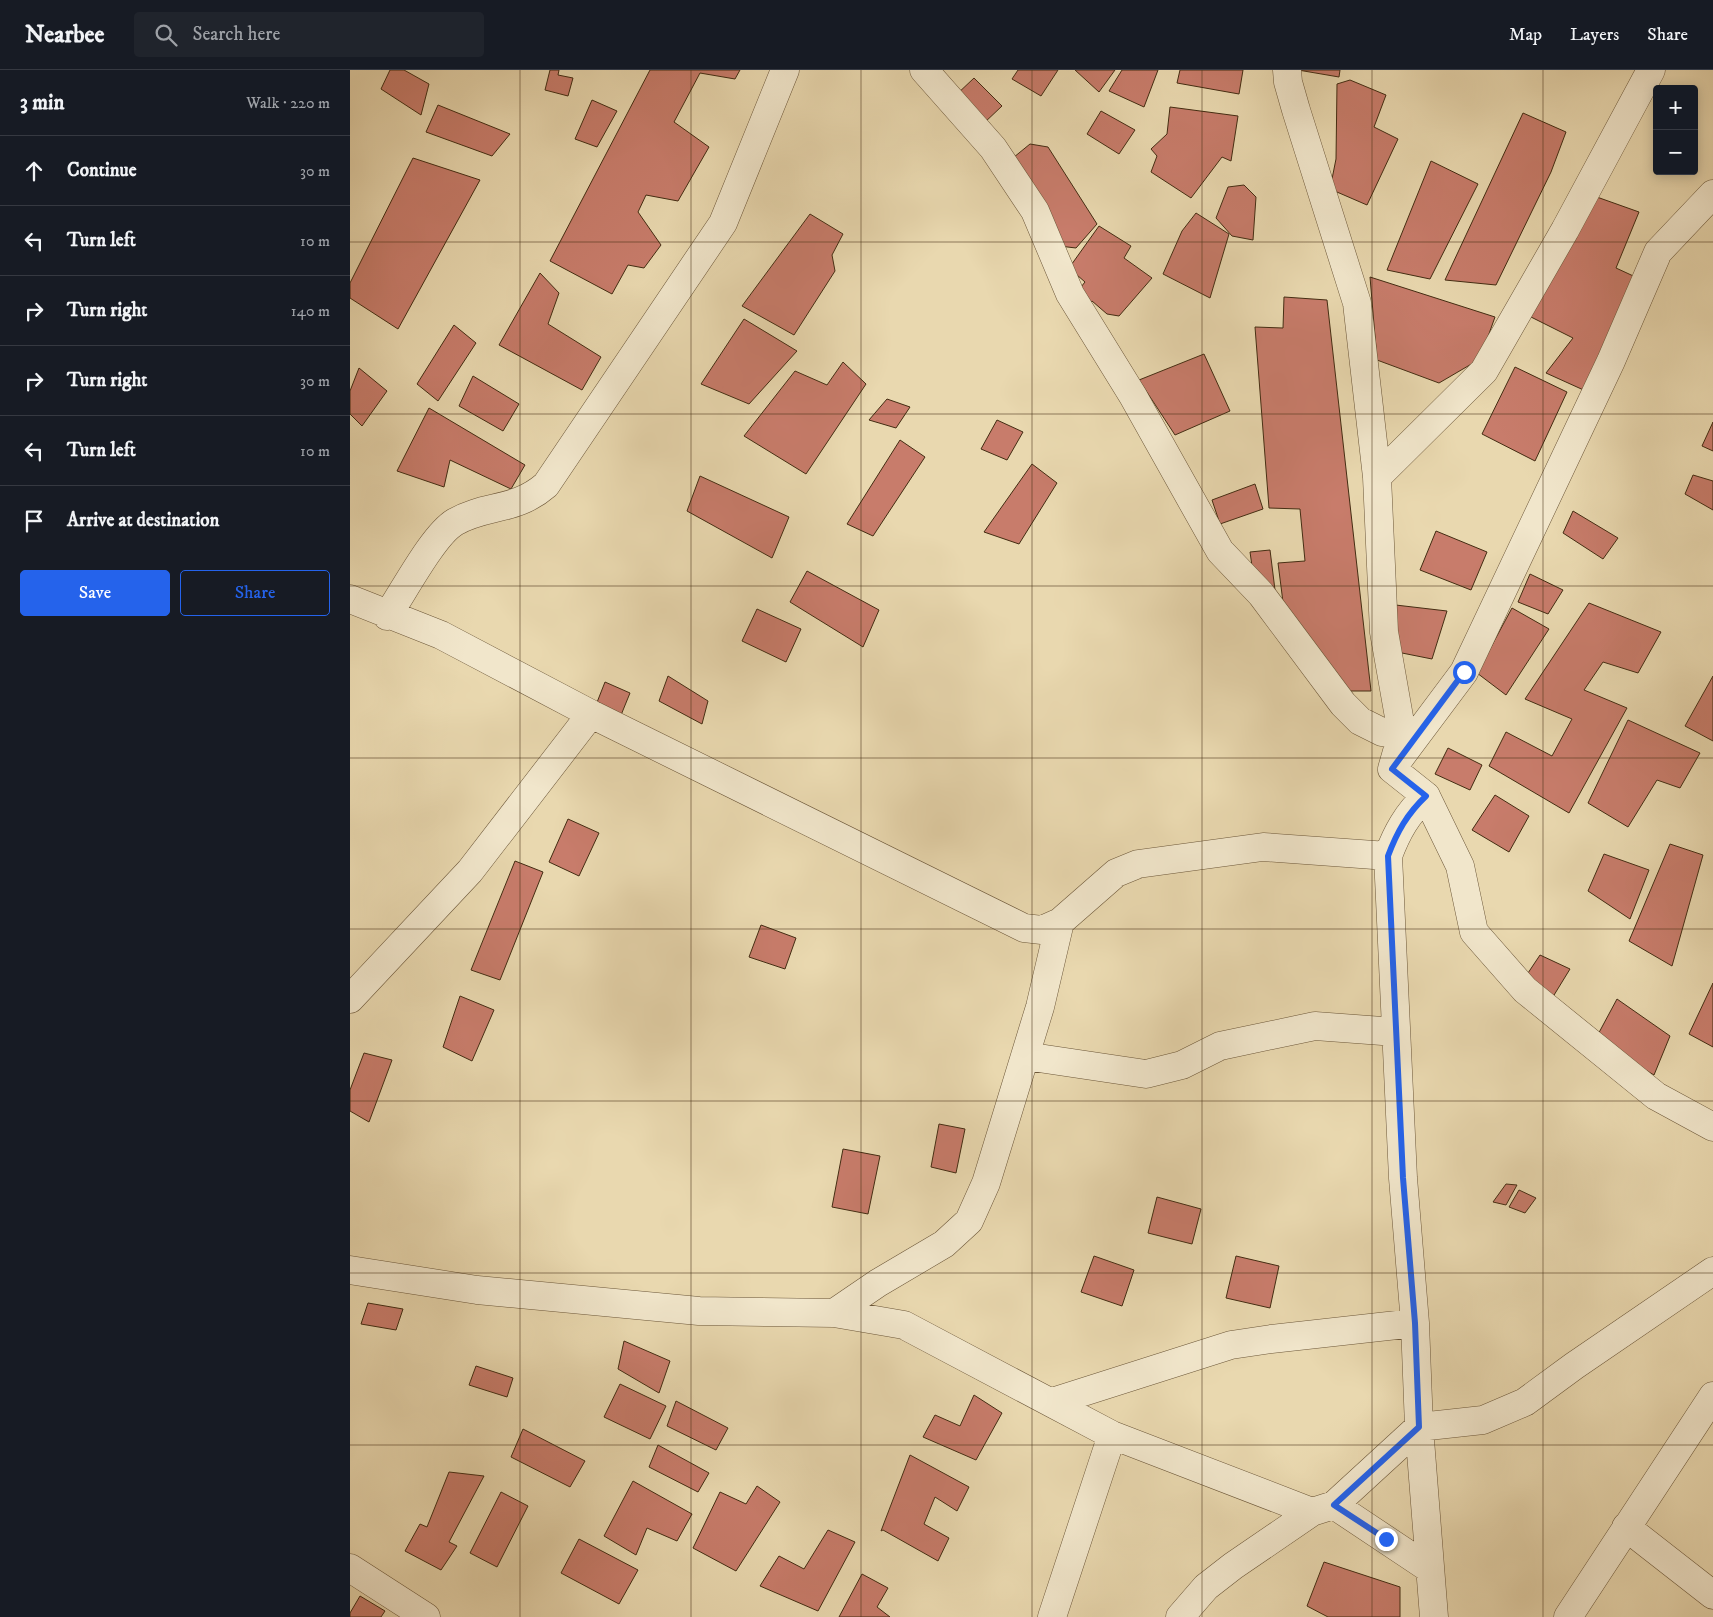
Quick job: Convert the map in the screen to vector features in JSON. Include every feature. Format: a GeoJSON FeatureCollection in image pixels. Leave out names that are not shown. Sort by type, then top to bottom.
{"type":"FeatureCollection","features":[{"type":"Feature","properties":{"kind":"street"},"geometry":{"type":"LineString","coordinates":[[387,616],[441,534],[454,522],[521,502],[533,496],[546,484],[723,223],[785,70]]}},
{"type":"Feature","properties":{"kind":"street"},"geometry":{"type":"LineString","coordinates":[[924,70],[993,148],[1035,211],[1070,294],[1133,396],[1220,551],[1261,594],[1344,704],[1360,722],[1382,732],[1402,734]]}},
{"type":"Feature","properties":{"kind":"street"},"geometry":{"type":"LineString","coordinates":[[1287,70],[1288,82],[1296,110],[1357,303],[1377,477],[1384,632],[1402,734],[1392,769]]}},
{"type":"Feature","properties":{"kind":"street"},"geometry":{"type":"LineString","coordinates":[[1377,477],[1484,371],[1565,230],[1652,70]]}},
{"type":"Feature","properties":{"kind":"street"},"geometry":{"type":"LineString","coordinates":[[1392,769],[1464,672],[1611,361],[1658,252],[1713,194]]}},
{"type":"Feature","properties":{"kind":"street"},"geometry":{"type":"LineString","coordinates":[[350,599],[387,616],[441,635],[591,714],[1024,928],[1042,930],[1060,922],[1116,872],[1138,864],[1263,848],[1388,856]]}},
{"type":"Feature","properties":{"kind":"street"},"geometry":{"type":"LineString","coordinates":[[350,998],[470,871],[591,714]]}},
{"type":"Feature","properties":{"kind":"street"},"geometry":{"type":"LineString","coordinates":[[1392,769],[1426,796],[1460,866],[1474,932],[1526,990],[1656,1096],[1713,1127]]}},
{"type":"Feature","properties":{"kind":"street"},"geometry":{"type":"LineString","coordinates":[[1426,796],[1412,809],[1398,830],[1388,856],[1403,1178],[1415,1323],[1419,1427],[1434,1617]]}},
{"type":"Feature","properties":{"kind":"street"},"geometry":{"type":"LineString","coordinates":[[834,1313],[878,1283],[944,1244],[969,1221],[986,1183],[1040,1007],[1060,922]]}},
{"type":"Feature","properties":{"kind":"street"},"geometry":{"type":"LineString","coordinates":[[1025,1056],[1146,1074],[1182,1065],[1220,1046],[1315,1026],[1396,1032]]}},
{"type":"Feature","properties":{"kind":"street"},"geometry":{"type":"LineString","coordinates":[[350,1270],[477,1290],[699,1311],[834,1313],[904,1324],[1112,1435],[1323,1509],[1430,1569]]}},
{"type":"Feature","properties":{"kind":"street"},"geometry":{"type":"LineString","coordinates":[[1180,1617],[1206,1588],[1323,1509],[1419,1427],[1483,1420],[1525,1402],[1574,1366],[1713,1271]]}},
{"type":"Feature","properties":{"kind":"street"},"geometry":{"type":"LineString","coordinates":[[1052,1402],[1231,1345],[1271,1338],[1415,1323]]}},
{"type":"Feature","properties":{"kind":"street"},"geometry":{"type":"LineString","coordinates":[[1568,1617],[1713,1396]]}},
{"type":"Feature","properties":{"kind":"street"},"geometry":{"type":"LineString","coordinates":[[1052,1617],[1112,1435]]}},
{"type":"Feature","properties":{"kind":"street"},"geometry":{"type":"LineString","coordinates":[[1626,1528],[1713,1595]]}},
{"type":"Feature","properties":{"kind":"street"},"geometry":{"type":"LineString","coordinates":[[350,1568],[426,1617]]}},
{"type":"Feature","properties":{"kind":"building"},"geometry":{"type":"Polygon","coordinates":[[[390,70],[404,70],[429,84],[421,115],[381,89],[390,70]]]}},
{"type":"Feature","properties":{"kind":"building"},"geometry":{"type":"Polygon","coordinates":[[[550,70],[559,70],[558,75],[573,78],[568,96],[545,90],[550,70]]]}},
{"type":"Feature","properties":{"kind":"building"},"geometry":{"type":"Polygon","coordinates":[[[650,70],[740,70],[735,79],[700,73],[674,122],[709,147],[678,201],[646,195],[638,212],[661,245],[644,268],[628,265],[612,294],[550,261],[650,70]]]}},
{"type":"Feature","properties":{"kind":"building"},"geometry":{"type":"Polygon","coordinates":[[[1018,70],[1058,70],[1041,96],[1012,79],[1018,70]]]}},
{"type":"Feature","properties":{"kind":"building"},"geometry":{"type":"Polygon","coordinates":[[[1075,70],[1115,70],[1099,92],[1075,70]]]}},
{"type":"Feature","properties":{"kind":"building"},"geometry":{"type":"Polygon","coordinates":[[[1122,70],[1158,70],[1144,107],[1109,91],[1122,70]]]}},
{"type":"Feature","properties":{"kind":"building"},"geometry":{"type":"Polygon","coordinates":[[[1180,70],[1243,70],[1239,94],[1177,83],[1180,70]]]}},
{"type":"Feature","properties":{"kind":"building"},"geometry":{"type":"Polygon","coordinates":[[[1298,70],[1340,70],[1339,77],[1298,70]]]}},
{"type":"Feature","properties":{"kind":"building"},"geometry":{"type":"Polygon","coordinates":[[[974,78],[1002,106],[983,124],[955,96],[974,78]]]}},
{"type":"Feature","properties":{"kind":"building"},"geometry":{"type":"Polygon","coordinates":[[[1350,80],[1386,95],[1374,127],[1398,139],[1367,205],[1330,189],[1336,159],[1337,84],[1350,80]]]}},
{"type":"Feature","properties":{"kind":"building"},"geometry":{"type":"Polygon","coordinates":[[[592,100],[617,111],[597,147],[575,139],[592,100]]]}},
{"type":"Feature","properties":{"kind":"building"},"geometry":{"type":"Polygon","coordinates":[[[438,105],[510,134],[492,156],[426,132],[438,105]]]}},
{"type":"Feature","properties":{"kind":"building"},"geometry":{"type":"Polygon","coordinates":[[[1170,107],[1238,116],[1231,161],[1222,157],[1191,198],[1151,172],[1157,156],[1151,149],[1167,134],[1170,107]]]}},
{"type":"Feature","properties":{"kind":"building"},"geometry":{"type":"Polygon","coordinates":[[[1101,111],[1135,130],[1119,154],[1087,134],[1101,111]]]}},
{"type":"Feature","properties":{"kind":"building"},"geometry":{"type":"Polygon","coordinates":[[[1523,113],[1566,132],[1551,172],[1496,285],[1445,280],[1523,113]]]}},
{"type":"Feature","properties":{"kind":"building"},"geometry":{"type":"Polygon","coordinates":[[[1030,144],[1048,147],[1097,224],[1076,248],[1059,246],[1008,162],[1030,144]]]}},
{"type":"Feature","properties":{"kind":"building"},"geometry":{"type":"Polygon","coordinates":[[[413,158],[480,180],[398,329],[350,298],[350,283],[413,158]]]}},
{"type":"Feature","properties":{"kind":"building"},"geometry":{"type":"Polygon","coordinates":[[[1431,161],[1478,184],[1430,279],[1387,270],[1431,161]]]}},
{"type":"Feature","properties":{"kind":"building"},"geometry":{"type":"Polygon","coordinates":[[[1244,185],[1256,197],[1253,240],[1232,236],[1216,218],[1228,187],[1244,185]]]}},
{"type":"Feature","properties":{"kind":"building"},"geometry":{"type":"Polygon","coordinates":[[[1594,196],[1639,212],[1616,268],[1642,280],[1588,392],[1546,373],[1573,338],[1529,316],[1594,196]]]}},
{"type":"Feature","properties":{"kind":"building"},"geometry":{"type":"Polygon","coordinates":[[[1196,213],[1229,234],[1210,298],[1163,274],[1182,231],[1196,213]]]}},
{"type":"Feature","properties":{"kind":"building"},"geometry":{"type":"Polygon","coordinates":[[[810,214],[843,234],[832,255],[835,271],[794,335],[742,306],[810,214]]]}},
{"type":"Feature","properties":{"kind":"building"},"geometry":{"type":"Polygon","coordinates":[[[1099,226],[1131,246],[1124,258],[1152,278],[1119,316],[1107,314],[1092,301],[1083,309],[1073,297],[1085,282],[1069,268],[1099,226]]]}},
{"type":"Feature","properties":{"kind":"building"},"geometry":{"type":"Polygon","coordinates":[[[540,273],[559,293],[548,324],[601,357],[582,390],[499,345],[540,273]]]}},
{"type":"Feature","properties":{"kind":"building"},"geometry":{"type":"Polygon","coordinates":[[[1370,277],[1495,317],[1480,359],[1439,383],[1377,360],[1370,277]]]}},
{"type":"Feature","properties":{"kind":"building"},"geometry":{"type":"Polygon","coordinates":[[[1284,297],[1327,300],[1371,691],[1347,691],[1284,610],[1278,563],[1305,561],[1300,509],[1269,508],[1255,327],[1283,328],[1284,297]]]}},
{"type":"Feature","properties":{"kind":"building"},"geometry":{"type":"Polygon","coordinates":[[[744,319],[797,351],[749,404],[701,384],[744,319]]]}},
{"type":"Feature","properties":{"kind":"building"},"geometry":{"type":"Polygon","coordinates":[[[454,325],[476,343],[438,401],[417,384],[454,325]]]}},
{"type":"Feature","properties":{"kind":"building"},"geometry":{"type":"Polygon","coordinates":[[[1204,354],[1230,411],[1175,435],[1139,380],[1204,354]]]}},
{"type":"Feature","properties":{"kind":"building"},"geometry":{"type":"Polygon","coordinates":[[[843,362],[866,384],[806,474],[744,436],[795,371],[827,385],[843,362]]]}},
{"type":"Feature","properties":{"kind":"building"},"geometry":{"type":"Polygon","coordinates":[[[1515,367],[1567,392],[1535,461],[1482,434],[1515,367]]]}},
{"type":"Feature","properties":{"kind":"building"},"geometry":{"type":"Polygon","coordinates":[[[359,368],[387,391],[362,426],[350,414],[350,391],[359,368]]]}},
{"type":"Feature","properties":{"kind":"building"},"geometry":{"type":"Polygon","coordinates":[[[473,376],[519,404],[503,431],[459,406],[473,376]]]}},
{"type":"Feature","properties":{"kind":"building"},"geometry":{"type":"Polygon","coordinates":[[[887,399],[910,407],[896,428],[869,420],[887,399]]]}},
{"type":"Feature","properties":{"kind":"building"},"geometry":{"type":"Polygon","coordinates":[[[429,408],[525,465],[511,489],[450,460],[444,487],[397,471],[429,408]]]}},
{"type":"Feature","properties":{"kind":"building"},"geometry":{"type":"Polygon","coordinates":[[[997,420],[1023,432],[1007,460],[981,449],[997,420]]]}},
{"type":"Feature","properties":{"kind":"building"},"geometry":{"type":"Polygon","coordinates":[[[1713,422],[1713,451],[1702,446],[1713,422]]]}},
{"type":"Feature","properties":{"kind":"building"},"geometry":{"type":"Polygon","coordinates":[[[900,440],[925,457],[873,536],[847,524],[900,440]]]}},
{"type":"Feature","properties":{"kind":"building"},"geometry":{"type":"Polygon","coordinates":[[[1032,464],[1057,483],[1019,544],[984,532],[1032,464]]]}},
{"type":"Feature","properties":{"kind":"building"},"geometry":{"type":"Polygon","coordinates":[[[1693,475],[1713,481],[1713,510],[1685,494],[1693,475]]]}},
{"type":"Feature","properties":{"kind":"building"},"geometry":{"type":"Polygon","coordinates":[[[700,476],[789,517],[772,558],[687,511],[700,476]]]}},
{"type":"Feature","properties":{"kind":"building"},"geometry":{"type":"Polygon","coordinates":[[[1255,484],[1263,509],[1220,524],[1212,500],[1255,484]]]}},
{"type":"Feature","properties":{"kind":"building"},"geometry":{"type":"Polygon","coordinates":[[[1573,511],[1618,538],[1603,559],[1563,533],[1573,511]]]}},
{"type":"Feature","properties":{"kind":"building"},"geometry":{"type":"Polygon","coordinates":[[[1436,531],[1487,552],[1471,590],[1420,570],[1436,531]]]}},
{"type":"Feature","properties":{"kind":"building"},"geometry":{"type":"Polygon","coordinates":[[[1270,550],[1275,590],[1252,566],[1250,552],[1270,550]]]}},
{"type":"Feature","properties":{"kind":"building"},"geometry":{"type":"Polygon","coordinates":[[[807,571],[879,610],[863,647],[790,602],[807,571]]]}},
{"type":"Feature","properties":{"kind":"building"},"geometry":{"type":"Polygon","coordinates":[[[1530,574],[1563,590],[1548,614],[1518,602],[1530,574]]]}},
{"type":"Feature","properties":{"kind":"building"},"geometry":{"type":"Polygon","coordinates":[[[1589,603],[1661,632],[1638,673],[1603,662],[1584,690],[1627,708],[1569,813],[1489,766],[1506,732],[1552,756],[1572,719],[1525,699],[1589,603]]]}},
{"type":"Feature","properties":{"kind":"building"},"geometry":{"type":"Polygon","coordinates":[[[1387,604],[1447,611],[1432,659],[1397,652],[1387,604]]]}},
{"type":"Feature","properties":{"kind":"building"},"geometry":{"type":"Polygon","coordinates":[[[1512,608],[1549,629],[1506,695],[1477,673],[1512,608]]]}},
{"type":"Feature","properties":{"kind":"building"},"geometry":{"type":"Polygon","coordinates":[[[757,609],[801,629],[786,662],[742,641],[757,609]]]}},
{"type":"Feature","properties":{"kind":"building"},"geometry":{"type":"Polygon","coordinates":[[[668,676],[708,701],[702,724],[659,701],[668,676]]]}},
{"type":"Feature","properties":{"kind":"building"},"geometry":{"type":"Polygon","coordinates":[[[1713,676],[1713,741],[1685,726],[1713,676]]]}},
{"type":"Feature","properties":{"kind":"building"},"geometry":{"type":"Polygon","coordinates":[[[605,682],[630,693],[619,720],[594,710],[605,682]]]}},
{"type":"Feature","properties":{"kind":"building"},"geometry":{"type":"Polygon","coordinates":[[[1628,720],[1700,753],[1680,788],[1657,780],[1628,827],[1588,803],[1628,720]]]}},
{"type":"Feature","properties":{"kind":"building"},"geometry":{"type":"Polygon","coordinates":[[[1448,748],[1482,765],[1470,790],[1435,774],[1448,748]]]}},
{"type":"Feature","properties":{"kind":"building"},"geometry":{"type":"Polygon","coordinates":[[[1495,795],[1529,816],[1509,852],[1472,830],[1495,795]]]}},
{"type":"Feature","properties":{"kind":"building"},"geometry":{"type":"Polygon","coordinates":[[[568,819],[599,833],[579,876],[549,862],[568,819]]]}},
{"type":"Feature","properties":{"kind":"building"},"geometry":{"type":"Polygon","coordinates":[[[1670,844],[1703,855],[1672,966],[1629,941],[1670,844]]]}},
{"type":"Feature","properties":{"kind":"building"},"geometry":{"type":"Polygon","coordinates":[[[1604,854],[1649,870],[1630,919],[1588,891],[1604,854]]]}},
{"type":"Feature","properties":{"kind":"building"},"geometry":{"type":"Polygon","coordinates":[[[515,861],[543,872],[500,980],[471,970],[515,861]]]}},
{"type":"Feature","properties":{"kind":"building"},"geometry":{"type":"Polygon","coordinates":[[[761,925],[796,938],[785,969],[749,957],[761,925]]]}},
{"type":"Feature","properties":{"kind":"building"},"geometry":{"type":"Polygon","coordinates":[[[1540,955],[1570,969],[1551,1000],[1524,979],[1540,955]]]}},
{"type":"Feature","properties":{"kind":"building"},"geometry":{"type":"Polygon","coordinates":[[[1713,983],[1713,1047],[1689,1034],[1713,983]]]}},
{"type":"Feature","properties":{"kind":"building"},"geometry":{"type":"Polygon","coordinates":[[[460,996],[494,1010],[472,1061],[443,1047],[460,996]]]}},
{"type":"Feature","properties":{"kind":"building"},"geometry":{"type":"Polygon","coordinates":[[[1617,999],[1670,1036],[1654,1075],[1595,1040],[1617,999]]]}},
{"type":"Feature","properties":{"kind":"building"},"geometry":{"type":"Polygon","coordinates":[[[364,1053],[392,1060],[369,1122],[350,1111],[350,1090],[364,1053]]]}},
{"type":"Feature","properties":{"kind":"building"},"geometry":{"type":"Polygon","coordinates":[[[939,1124],[965,1129],[956,1173],[931,1167],[939,1124]]]}},
{"type":"Feature","properties":{"kind":"building"},"geometry":{"type":"Polygon","coordinates":[[[843,1149],[880,1156],[868,1214],[832,1207],[843,1149]]]}},
{"type":"Feature","properties":{"kind":"building"},"geometry":{"type":"Polygon","coordinates":[[[1506,1184],[1517,1185],[1506,1205],[1493,1202],[1506,1184]]]}},
{"type":"Feature","properties":{"kind":"building"},"geometry":{"type":"Polygon","coordinates":[[[1519,1190],[1536,1198],[1525,1213],[1509,1207],[1519,1190]]]}},
{"type":"Feature","properties":{"kind":"building"},"geometry":{"type":"Polygon","coordinates":[[[1157,1197],[1201,1209],[1192,1244],[1148,1233],[1157,1197]]]}},
{"type":"Feature","properties":{"kind":"building"},"geometry":{"type":"Polygon","coordinates":[[[1094,1256],[1134,1270],[1122,1306],[1081,1292],[1094,1256]]]}},
{"type":"Feature","properties":{"kind":"building"},"geometry":{"type":"Polygon","coordinates":[[[1236,1256],[1279,1266],[1270,1308],[1226,1298],[1236,1256]]]}},
{"type":"Feature","properties":{"kind":"building"},"geometry":{"type":"Polygon","coordinates":[[[368,1303],[403,1309],[396,1330],[361,1324],[368,1303]]]}},
{"type":"Feature","properties":{"kind":"building"},"geometry":{"type":"Polygon","coordinates":[[[624,1341],[670,1361],[659,1393],[618,1369],[624,1341]]]}},
{"type":"Feature","properties":{"kind":"building"},"geometry":{"type":"Polygon","coordinates":[[[476,1366],[513,1378],[507,1397],[469,1385],[476,1366]]]}},
{"type":"Feature","properties":{"kind":"building"},"geometry":{"type":"Polygon","coordinates":[[[620,1384],[666,1406],[650,1439],[604,1417],[620,1384]]]}},
{"type":"Feature","properties":{"kind":"building"},"geometry":{"type":"Polygon","coordinates":[[[974,1395],[1002,1413],[976,1460],[923,1437],[935,1415],[960,1426],[974,1395]]]}},
{"type":"Feature","properties":{"kind":"building"},"geometry":{"type":"Polygon","coordinates":[[[676,1401],[728,1428],[716,1450],[667,1426],[676,1401]]]}},
{"type":"Feature","properties":{"kind":"building"},"geometry":{"type":"Polygon","coordinates":[[[523,1429],[585,1461],[570,1487],[511,1457],[523,1429]]]}},
{"type":"Feature","properties":{"kind":"building"},"geometry":{"type":"Polygon","coordinates":[[[658,1445],[709,1473],[698,1492],[649,1467],[658,1445]]]}},
{"type":"Feature","properties":{"kind":"building"},"geometry":{"type":"Polygon","coordinates":[[[910,1455],[969,1487],[957,1511],[935,1497],[924,1524],[949,1538],[938,1561],[883,1530],[881,1531],[910,1455]]]}},
{"type":"Feature","properties":{"kind":"building"},"geometry":{"type":"Polygon","coordinates":[[[449,1472],[484,1476],[449,1542],[457,1546],[441,1570],[405,1551],[420,1524],[427,1527],[449,1472]]]}},
{"type":"Feature","properties":{"kind":"building"},"geometry":{"type":"Polygon","coordinates":[[[633,1481],[692,1514],[677,1541],[647,1528],[636,1555],[604,1536],[633,1481]]]}},
{"type":"Feature","properties":{"kind":"building"},"geometry":{"type":"Polygon","coordinates":[[[757,1486],[780,1502],[736,1571],[693,1548],[720,1492],[746,1504],[757,1486]]]}},
{"type":"Feature","properties":{"kind":"building"},"geometry":{"type":"Polygon","coordinates":[[[501,1492],[528,1506],[497,1567],[470,1553],[501,1492]]]}},
{"type":"Feature","properties":{"kind":"building"},"geometry":{"type":"Polygon","coordinates":[[[828,1530],[855,1542],[818,1611],[760,1586],[779,1556],[804,1569],[828,1530]]]}},
{"type":"Feature","properties":{"kind":"building"},"geometry":{"type":"Polygon","coordinates":[[[579,1539],[638,1570],[619,1604],[561,1573],[579,1539]]]}},
{"type":"Feature","properties":{"kind":"building"},"geometry":{"type":"Polygon","coordinates":[[[1324,1562],[1400,1587],[1400,1617],[1328,1617],[1307,1606],[1324,1562]]]}},
{"type":"Feature","properties":{"kind":"building"},"geometry":{"type":"Polygon","coordinates":[[[862,1574],[888,1588],[877,1607],[890,1617],[839,1617],[862,1574]]]}},
{"type":"Feature","properties":{"kind":"building"},"geometry":{"type":"Polygon","coordinates":[[[360,1596],[385,1611],[381,1617],[350,1617],[350,1613],[360,1596]]]}},
{"type":"Feature","properties":{"kind":"route"},"geometry":{"type":"LineString","coordinates":[[1386,1539],[1334,1505],[1419,1427],[1415,1323],[1403,1178],[1388,856],[1398,830],[1412,809],[1426,796],[1392,769],[1464,672]]}}]}
